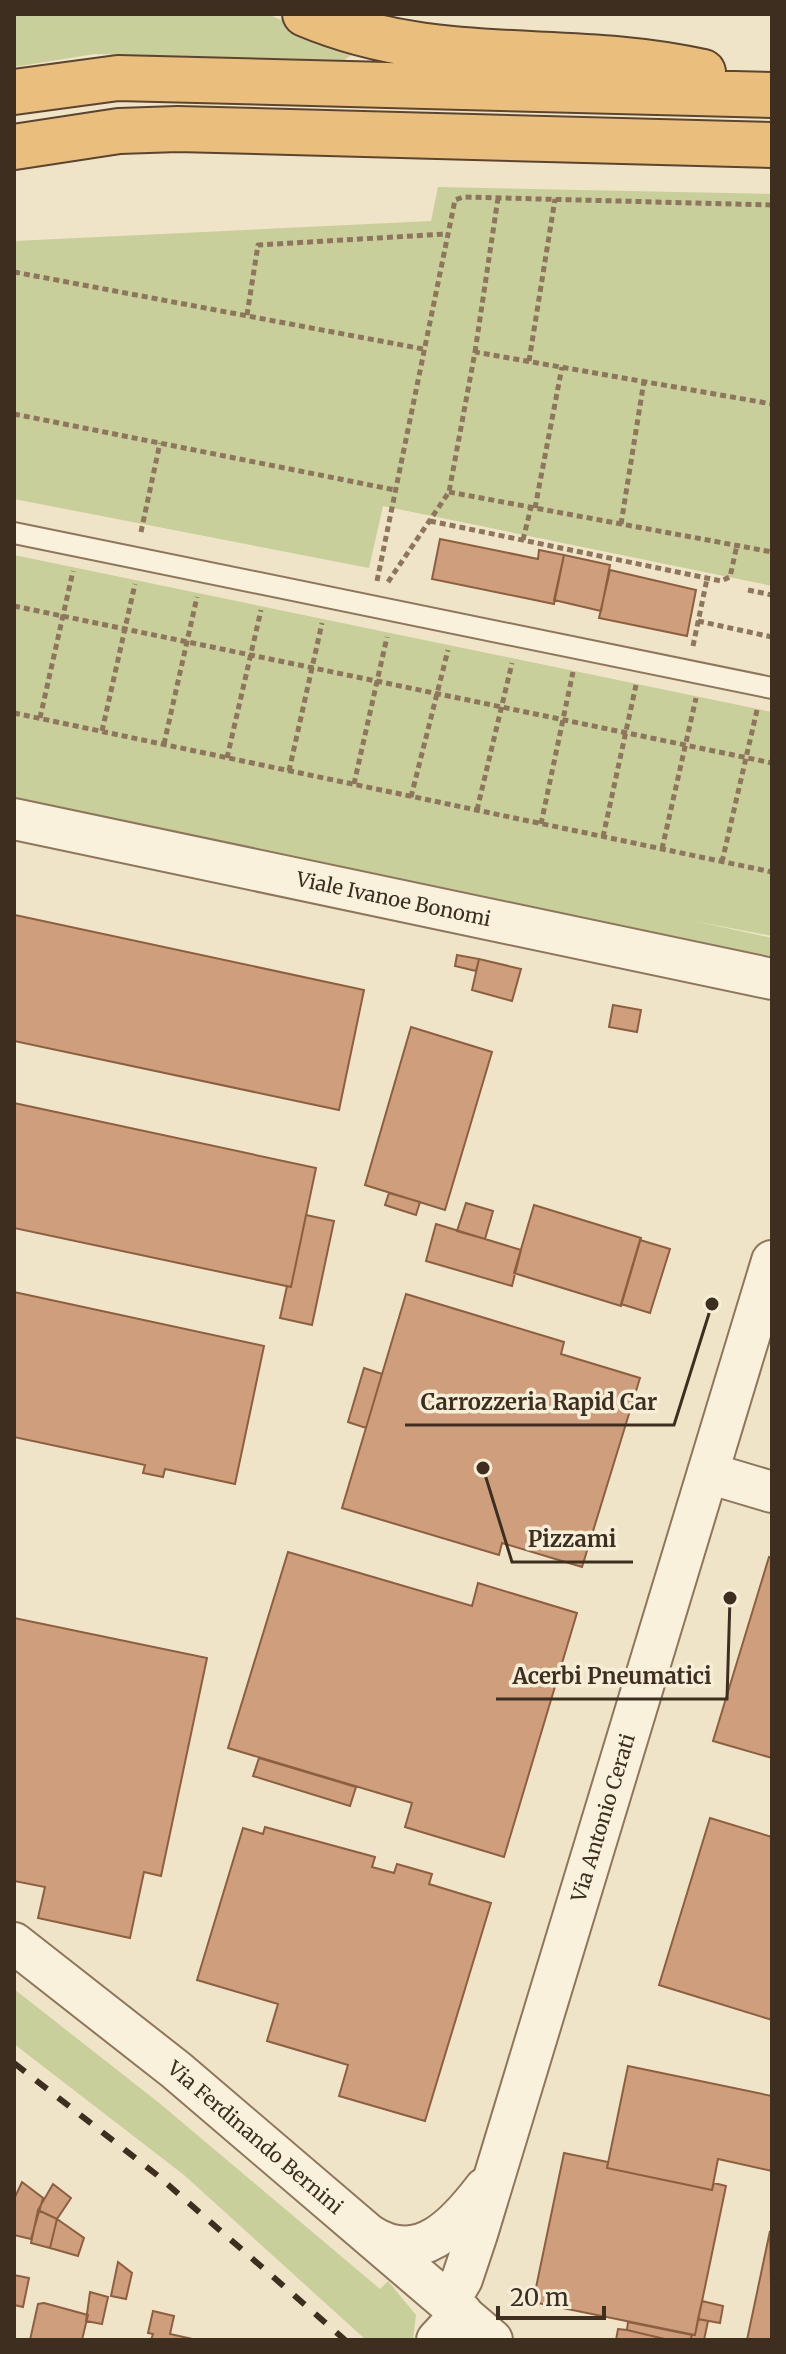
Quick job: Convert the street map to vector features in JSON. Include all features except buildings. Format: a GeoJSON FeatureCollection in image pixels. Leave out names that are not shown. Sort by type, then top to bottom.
{"type":"FeatureCollection","features":[{"type":"Feature","properties":{"kind":"highway"},"geometry":{"type":"LineString","coordinates":[[305,14],[383,41],[425,49],[633,59],[772,87]]}},
{"type":"Feature","properties":{"kind":"highway"},"geometry":{"type":"LineString","coordinates":[[14,92],[118,78],[772,95]]}},
{"type":"Feature","properties":{"kind":"highway"},"geometry":{"type":"LineString","coordinates":[[14,147],[103,133],[178,129],[772,145]]}},
{"type":"Feature","properties":{"kind":"street","name":"Viale Ivanoe Bonomi"},"geometry":{"type":"LineString","coordinates":[[14,819],[772,979]]}},
{"type":"Feature","properties":{"kind":"street","name":"Via Antonio Cerati"},"geometry":{"type":"LineString","coordinates":[[450,2318],[772,1261]]}},
{"type":"Feature","properties":{"kind":"street"},"geometry":{"type":"LineString","coordinates":[[708,1473],[772,1492]]}},
{"type":"Feature","properties":{"kind":"street","name":"Via Ferdinando Bernini"},"geometry":{"type":"LineString","coordinates":[[14,1943],[176,2070],[365,2233],[450,2318],[492,2340]]}},
{"type":"Feature","properties":{"kind":"street","name":"Via Antonio Cerati"},"geometry":{"type":"LineString","coordinates":[[365,2233],[384,2244],[402,2248],[436,2239],[450,2229],[480,2194],[498,2164]]}},
{"type":"Feature","properties":{"kind":"lane"},"geometry":{"type":"LineString","coordinates":[[14,533],[768,687]]}},
{"type":"Feature","properties":{"kind":"path"},"geometry":{"type":"LineString","coordinates":[[372,606],[446,234],[451,211],[459,198],[772,205]]}},
{"type":"Feature","properties":{"kind":"path"},"geometry":{"type":"LineString","coordinates":[[372,606],[449,492],[475,352],[498,198]]}},
{"type":"Feature","properties":{"kind":"path"},"geometry":{"type":"LineString","coordinates":[[529,361],[555,199]]}},
{"type":"Feature","properties":{"kind":"path"},"geometry":{"type":"LineString","coordinates":[[247,316],[258,245],[446,234]]}},
{"type":"Feature","properties":{"kind":"path"},"geometry":{"type":"LineString","coordinates":[[14,272],[423,349]]}},
{"type":"Feature","properties":{"kind":"path"},"geometry":{"type":"LineString","coordinates":[[475,352],[772,404]]}},
{"type":"Feature","properties":{"kind":"path"},"geometry":{"type":"LineString","coordinates":[[523,540],[533,508],[562,367]]}},
{"type":"Feature","properties":{"kind":"path"},"geometry":{"type":"LineString","coordinates":[[621,524],[644,381]]}},
{"type":"Feature","properties":{"kind":"path"},"geometry":{"type":"LineString","coordinates":[[14,414],[395,490]]}},
{"type":"Feature","properties":{"kind":"path"},"geometry":{"type":"LineString","coordinates":[[102,731],[125,629],[160,443]]}},
{"type":"Feature","properties":{"kind":"path"},"geometry":{"type":"LineString","coordinates":[[449,492],[772,552]]}},
{"type":"Feature","properties":{"kind":"path"},"geometry":{"type":"LineString","coordinates":[[430,521],[721,581],[730,577],[737,545]]}},
{"type":"Feature","properties":{"kind":"path"},"geometry":{"type":"LineString","coordinates":[[40,718],[79,546]]}},
{"type":"Feature","properties":{"kind":"path"},"geometry":{"type":"LineString","coordinates":[[164,744],[203,571]]}},
{"type":"Feature","properties":{"kind":"path"},"geometry":{"type":"LineString","coordinates":[[662,849],[685,745],[698,621],[707,579]]}},
{"type":"Feature","properties":{"kind":"path"},"geometry":{"type":"LineString","coordinates":[[227,758],[267,584]]}},
{"type":"Feature","properties":{"kind":"path"},"geometry":{"type":"LineString","coordinates":[[748,590],[772,595]]}},
{"type":"Feature","properties":{"kind":"path"},"geometry":{"type":"LineString","coordinates":[[289,771],[328,596]]}},
{"type":"Feature","properties":{"kind":"path"},"geometry":{"type":"LineString","coordinates":[[14,606],[772,763]]}},
{"type":"Feature","properties":{"kind":"path"},"geometry":{"type":"LineString","coordinates":[[354,784],[393,610]]}},
{"type":"Feature","properties":{"kind":"path"},"geometry":{"type":"LineString","coordinates":[[698,621],[772,637]]}},
{"type":"Feature","properties":{"kind":"path"},"geometry":{"type":"LineString","coordinates":[[411,797],[455,623]]}},
{"type":"Feature","properties":{"kind":"path"},"geometry":{"type":"LineString","coordinates":[[477,810],[518,635]]}},
{"type":"Feature","properties":{"kind":"path"},"geometry":{"type":"LineString","coordinates":[[541,824],[578,648]]}},
{"type":"Feature","properties":{"kind":"path"},"geometry":{"type":"LineString","coordinates":[[603,837],[641,661]]}},
{"type":"Feature","properties":{"kind":"path"},"geometry":{"type":"LineString","coordinates":[[722,862],[746,758],[768,687]]}},
{"type":"Feature","properties":{"kind":"path"},"geometry":{"type":"LineString","coordinates":[[14,713],[772,872]]}},
{"type":"Feature","properties":{"kind":"green space"},"geometry":{"type":"Polygon","coordinates":[[[14,14],[268,14],[352,55],[344,60],[95,54],[14,67],[14,14]]]}},
{"type":"Feature","properties":{"kind":"green space"},"geometry":{"type":"Polygon","coordinates":[[[438,187],[772,194],[772,586],[383,506],[369,568],[14,499],[14,241],[431,221],[438,187]]]}},
{"type":"Feature","properties":{"kind":"green space"},"geometry":{"type":"Polygon","coordinates":[[[14,555],[772,712],[772,936],[694,921],[772,938],[772,961],[14,801],[14,555]]]}},
{"type":"Feature","properties":{"kind":"green space"},"geometry":{"type":"Polygon","coordinates":[[[14,1989],[158,2102],[380,2289],[388,2281],[416,2315],[413,2340],[366,2340],[184,2175],[14,2044],[14,1989]]]}},
{"type":"Feature","properties":{"kind":"railway"},"geometry":{"type":"LineString","coordinates":[[14,2063],[157,2175],[345,2340]]}},
{"type":"Feature","properties":{"kind":"place","name":"Carrozzeria Rapid Car"},"geometry":{"type":"Point","coordinates":[712,1304]}},
{"type":"Feature","properties":{"kind":"place","name":"Pizzami"},"geometry":{"type":"Point","coordinates":[483,1468]}},
{"type":"Feature","properties":{"kind":"place","name":"Acerbi Pneumatici"},"geometry":{"type":"Point","coordinates":[730,1598]}}]}
